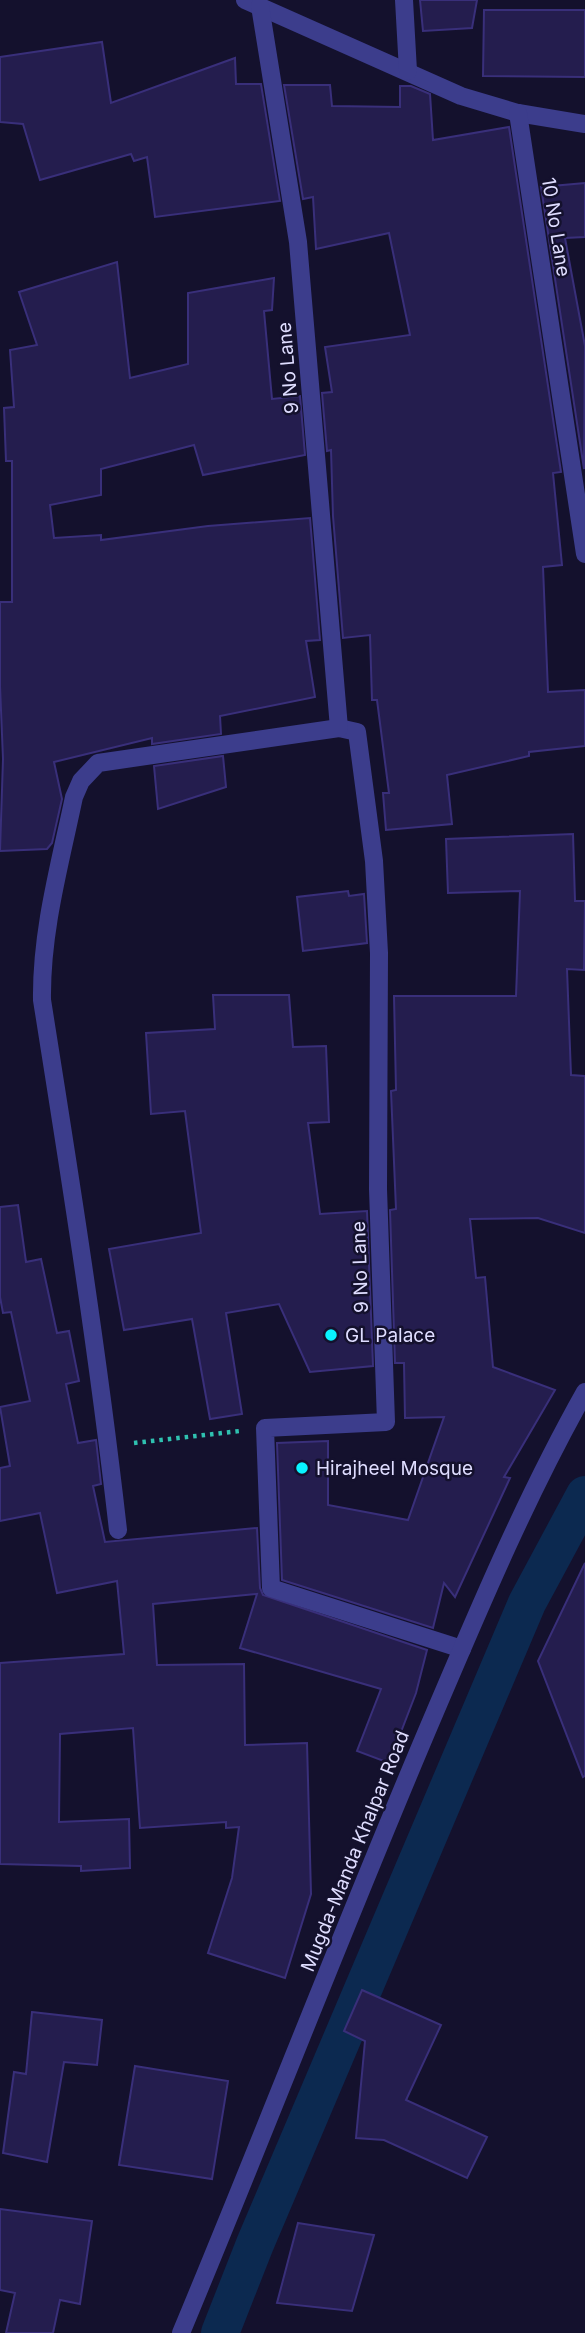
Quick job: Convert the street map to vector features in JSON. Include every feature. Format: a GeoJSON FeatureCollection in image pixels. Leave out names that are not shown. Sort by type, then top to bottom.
{"type":"FeatureCollection","features":[{"type":"Feature","properties":{"kind":"street"},"geometry":{"type":"LineString","coordinates":[[404,0],[408,71]]}},
{"type":"Feature","properties":{"kind":"street"},"geometry":{"type":"LineString","coordinates":[[252,3],[461,96],[517,113],[585,124]]}},
{"type":"Feature","properties":{"kind":"street","name":"9 No Lane"},"geometry":{"type":"LineString","coordinates":[[252,3],[298,242],[339,728],[357,732],[374,861],[379,953],[378,1189],[386,1422],[265,1428]]}},
{"type":"Feature","properties":{"kind":"street","name":"10 No Lane"},"geometry":{"type":"LineString","coordinates":[[517,113],[585,554]]}},
{"type":"Feature","properties":{"kind":"street"},"geometry":{"type":"LineString","coordinates":[[118,1530],[90,1302],[42,1000],[42,966],[74,797],[80,781],[98,764],[339,728]]}},
{"type":"Feature","properties":{"kind":"street","name":"Mugda-Manda Khalpar Road"},"geometry":{"type":"LineString","coordinates":[[181,2333],[378,1845],[462,1649],[549,1456],[585,1392]]}},
{"type":"Feature","properties":{"kind":"street"},"geometry":{"type":"LineString","coordinates":[[265,1428],[271,1588],[462,1649]]}},
{"type":"Feature","properties":{"kind":"path"},"geometry":{"type":"LineString","coordinates":[[108,1446],[265,1428]]}},
{"type":"Feature","properties":{"kind":"building"},"geometry":{"type":"Polygon","coordinates":[[[420,0],[477,0],[472,28],[423,31],[420,0]]]}},
{"type":"Feature","properties":{"kind":"building"},"geometry":{"type":"Polygon","coordinates":[[[484,10],[585,10],[585,77],[483,76],[484,10]]]}},
{"type":"Feature","properties":{"kind":"building"},"geometry":{"type":"Polygon","coordinates":[[[102,42],[111,103],[235,58],[236,84],[261,84],[280,201],[155,217],[147,157],[134,161],[131,154],[40,180],[23,124],[0,122],[0,57],[102,42]]]}},
{"type":"Feature","properties":{"kind":"building"},"geometry":{"type":"Polygon","coordinates":[[[284,85],[330,85],[332,106],[400,107],[400,86],[411,86],[430,94],[433,140],[509,127],[561,472],[553,473],[562,565],[543,567],[548,692],[585,690],[585,746],[529,752],[529,756],[447,775],[452,824],[386,830],[383,793],[389,793],[377,700],[372,700],[370,635],[343,638],[333,516],[331,450],[327,451],[322,393],[332,392],[325,347],[410,335],[389,233],[316,249],[313,197],[303,199],[284,85]]]}},
{"type":"Feature","properties":{"kind":"building"},"geometry":{"type":"Polygon","coordinates":[[[585,183],[585,237],[565,238],[585,346],[584,469],[541,187],[585,183]]]}},
{"type":"Feature","properties":{"kind":"building"},"geometry":{"type":"Polygon","coordinates":[[[117,262],[130,378],[188,364],[188,293],[274,278],[272,310],[264,311],[272,399],[300,396],[305,455],[203,475],[194,445],[101,469],[101,495],[50,505],[54,538],[101,535],[101,540],[208,526],[310,518],[320,640],[306,641],[315,697],[220,716],[221,734],[152,744],[152,738],[54,762],[62,799],[52,843],[47,849],[0,851],[3,759],[0,602],[12,602],[12,461],[6,461],[4,408],[14,407],[10,350],[37,345],[19,292],[117,262]]]}},
{"type":"Feature","properties":{"kind":"building"},"geometry":{"type":"Polygon","coordinates":[[[223,756],[226,787],[158,809],[154,766],[223,756]]]}},
{"type":"Feature","properties":{"kind":"building"},"geometry":{"type":"Polygon","coordinates":[[[573,834],[575,901],[585,901],[584,970],[567,969],[571,1075],[585,1076],[585,1233],[538,1218],[470,1219],[476,1278],[485,1277],[493,1367],[555,1390],[504,1477],[510,1478],[455,1597],[444,1583],[433,1628],[282,1580],[277,1443],[328,1441],[328,1505],[408,1520],[444,1417],[405,1418],[404,1363],[395,1363],[390,1210],[396,1209],[391,1091],[396,1090],[394,996],[516,996],[520,891],[448,893],[446,839],[573,834]]]}},
{"type":"Feature","properties":{"kind":"building"},"geometry":{"type":"Polygon","coordinates":[[[348,891],[349,896],[364,894],[367,943],[303,951],[297,897],[348,891]]]}},
{"type":"Feature","properties":{"kind":"building"},"geometry":{"type":"Polygon","coordinates":[[[213,995],[289,995],[293,1047],[326,1046],[329,1122],[308,1123],[320,1214],[367,1211],[373,1366],[310,1372],[279,1304],[226,1313],[242,1414],[210,1419],[192,1319],[124,1330],[109,1249],[201,1233],[185,1111],[151,1114],[146,1033],[215,1029],[213,995]]]}},
{"type":"Feature","properties":{"kind":"building"},"geometry":{"type":"Polygon","coordinates":[[[18,1205],[26,1262],[41,1259],[57,1333],[69,1331],[79,1381],[66,1384],[78,1443],[96,1440],[101,1484],[93,1486],[105,1542],[257,1528],[260,1588],[263,1595],[427,1650],[416,1693],[389,1763],[357,1751],[381,1689],[240,1648],[257,1594],[153,1604],[157,1665],[244,1664],[245,1745],[307,1743],[311,1894],[285,1978],[208,1953],[232,1878],[239,1827],[226,1828],[226,1822],[140,1828],[133,1728],[60,1734],[59,1822],[129,1819],[130,1868],[81,1871],[81,1866],[0,1864],[0,1663],[124,1654],[117,1581],[57,1593],[40,1513],[0,1521],[0,1468],[10,1466],[0,1407],[30,1401],[11,1312],[3,1313],[0,1297],[0,1207],[18,1205]]]}},
{"type":"Feature","properties":{"kind":"building"},"geometry":{"type":"Polygon","coordinates":[[[585,1563],[585,1776],[583,1777],[538,1661],[585,1563]]]}},
{"type":"Feature","properties":{"kind":"building"},"geometry":{"type":"Polygon","coordinates":[[[362,1990],[441,2025],[406,2100],[487,2137],[467,2178],[384,2140],[356,2138],[365,2041],[344,2031],[362,1990]]]}},
{"type":"Feature","properties":{"kind":"building"},"geometry":{"type":"Polygon","coordinates":[[[32,2012],[102,2020],[97,2065],[64,2062],[47,2162],[3,2153],[14,2072],[26,2074],[32,2012]]]}},
{"type":"Feature","properties":{"kind":"building"},"geometry":{"type":"Polygon","coordinates":[[[135,2066],[228,2081],[212,2179],[119,2165],[135,2066]]]}},
{"type":"Feature","properties":{"kind":"building"},"geometry":{"type":"Polygon","coordinates":[[[0,2209],[92,2221],[80,2304],[60,2300],[53,2333],[6,2333],[15,2293],[0,2290],[0,2209]]]}},
{"type":"Feature","properties":{"kind":"building"},"geometry":{"type":"Polygon","coordinates":[[[298,2223],[374,2235],[352,2311],[277,2303],[298,2223]]]}},
{"type":"Feature","properties":{"kind":"waterway"},"geometry":{"type":"LineString","coordinates":[[220,2333],[255,2244],[527,1603],[585,1495]]}},
{"type":"Feature","properties":{"kind":"place","name":"GL Palace"},"geometry":{"type":"Point","coordinates":[331,1335]}},
{"type":"Feature","properties":{"kind":"place","name":"Hirajheel Mosque"},"geometry":{"type":"Point","coordinates":[302,1468]}}]}
